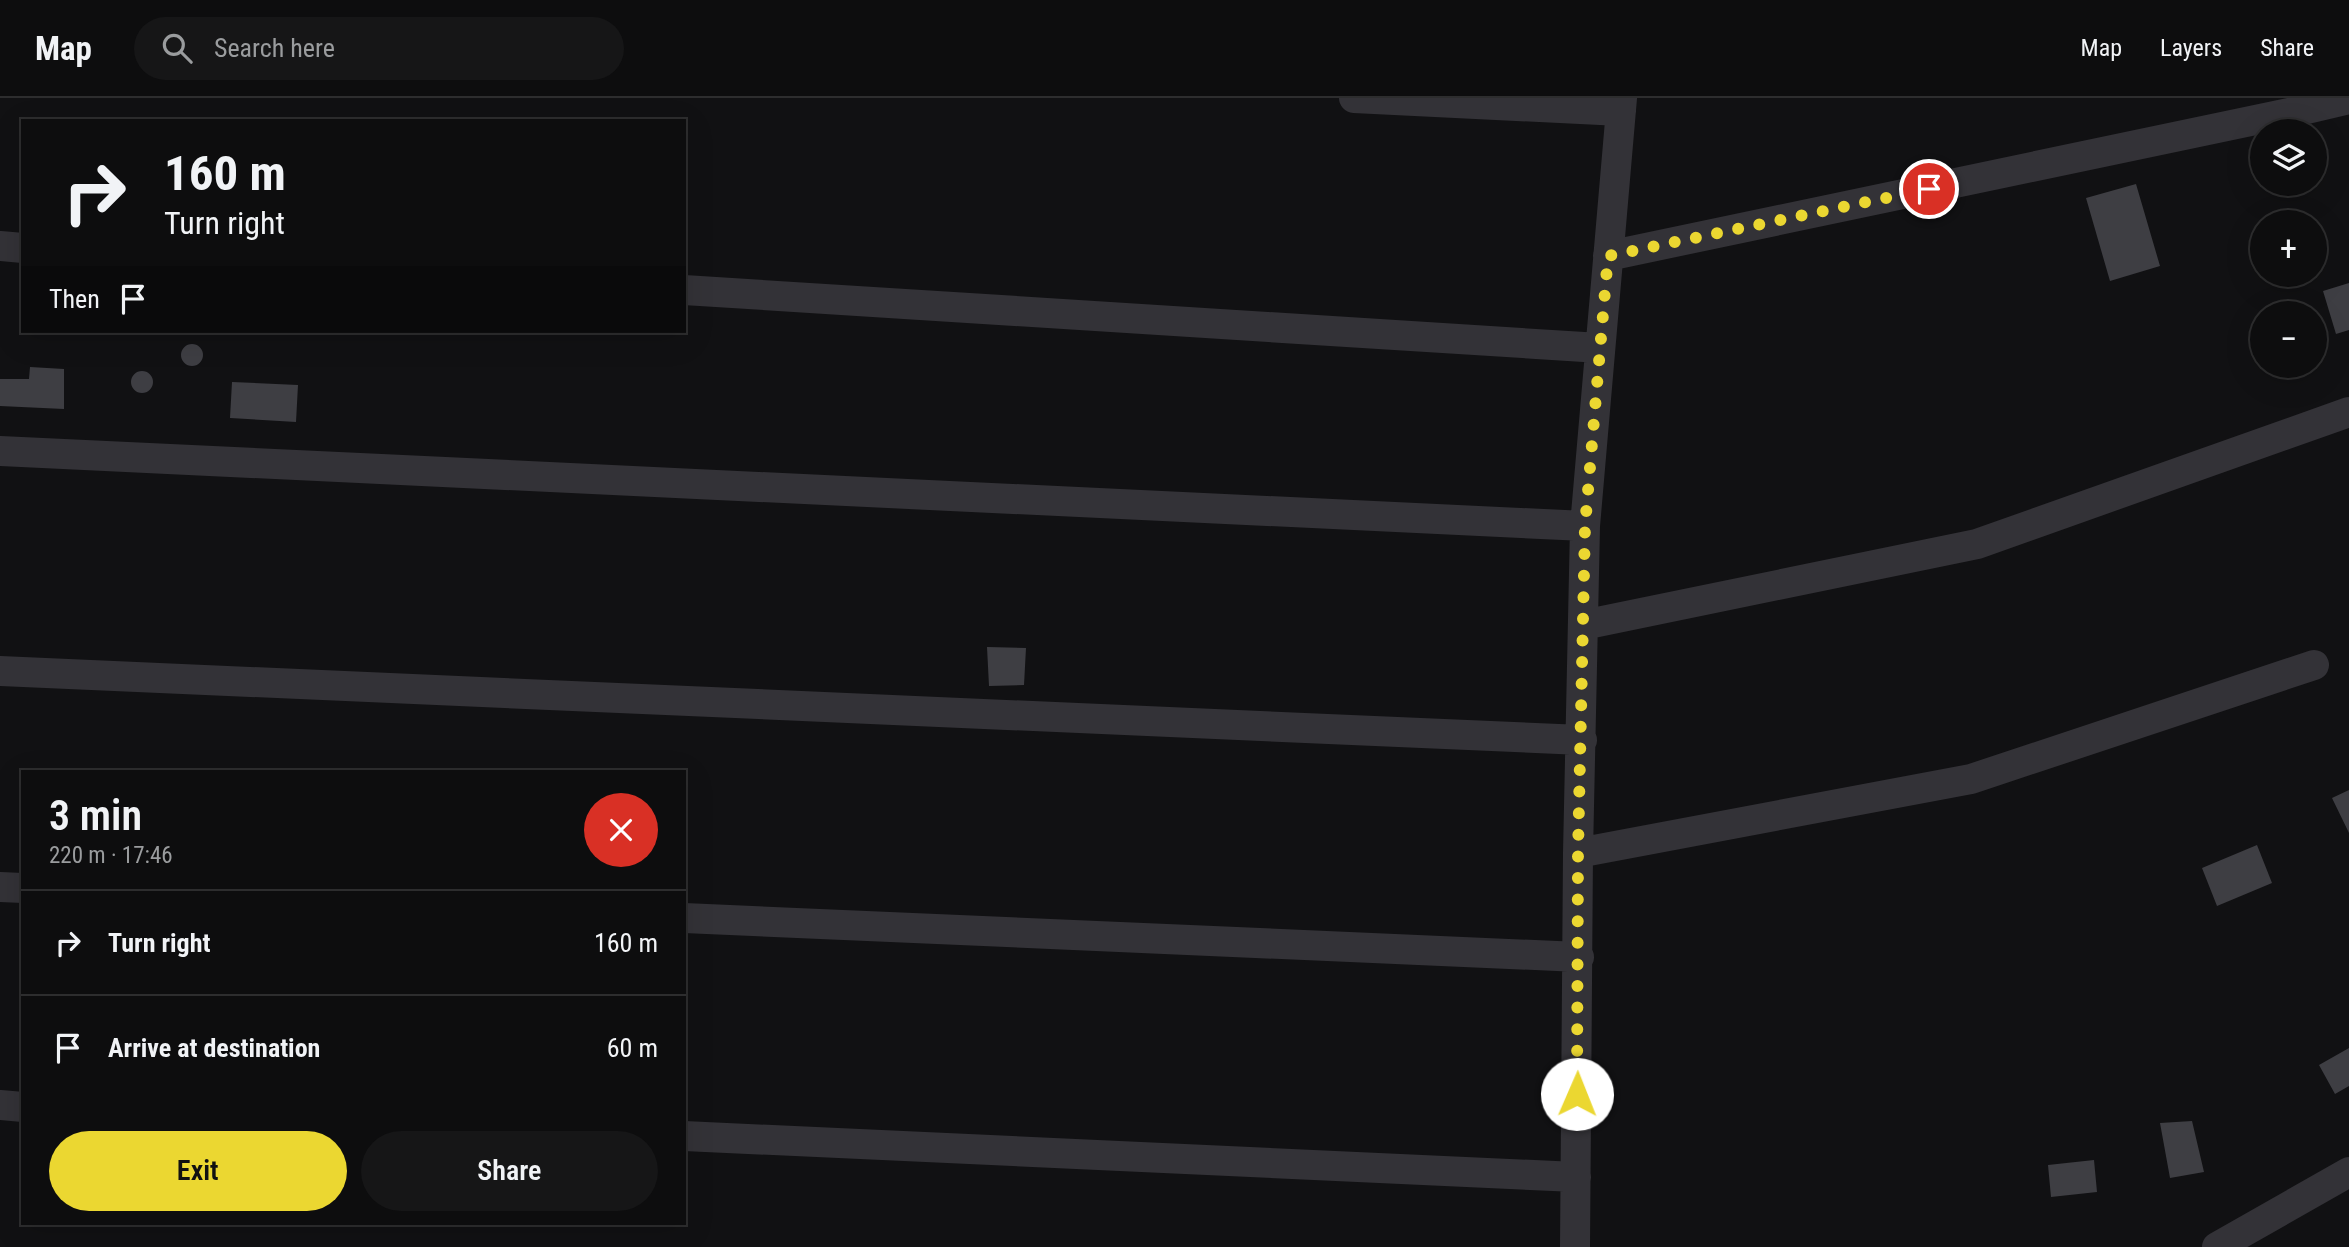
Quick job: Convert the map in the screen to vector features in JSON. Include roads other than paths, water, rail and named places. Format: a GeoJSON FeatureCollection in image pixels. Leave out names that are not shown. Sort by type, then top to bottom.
{"type":"FeatureCollection","features":[{"type":"Feature","properties":{"kind":"street"},"geometry":{"type":"LineString","coordinates":[[1354,98],[1621,105],[1585,526],[1578,853],[1575,1247]]}},
{"type":"Feature","properties":{"kind":"street"},"geometry":{"type":"LineString","coordinates":[[1608,256],[2349,99]]}},
{"type":"Feature","properties":{"kind":"street"},"geometry":{"type":"LineString","coordinates":[[0,246],[21,248]]}},
{"type":"Feature","properties":{"kind":"street"},"geometry":{"type":"LineString","coordinates":[[686,290],[1600,348]]}},
{"type":"Feature","properties":{"kind":"street"},"geometry":{"type":"LineString","coordinates":[[1583,625],[1977,544],[2349,412]]}},
{"type":"Feature","properties":{"kind":"street"},"geometry":{"type":"LineString","coordinates":[[0,452],[1585,526]]}},
{"type":"Feature","properties":{"kind":"street"},"geometry":{"type":"LineString","coordinates":[[1578,853],[1971,779],[2314,665]]}},
{"type":"Feature","properties":{"kind":"street"},"geometry":{"type":"LineString","coordinates":[[0,671],[1582,740]]}},
{"type":"Feature","properties":{"kind":"street"},"geometry":{"type":"LineString","coordinates":[[0,887],[21,888]]}},
{"type":"Feature","properties":{"kind":"street"},"geometry":{"type":"LineString","coordinates":[[686,918],[1579,957]]}},
{"type":"Feature","properties":{"kind":"street"},"geometry":{"type":"LineString","coordinates":[[0,1105],[21,1107]]}},
{"type":"Feature","properties":{"kind":"street"},"geometry":{"type":"LineString","coordinates":[[686,1136],[1576,1177]]}},
{"type":"Feature","properties":{"kind":"street"},"geometry":{"type":"LineString","coordinates":[[2217,1247],[2349,1172]]}}]}
